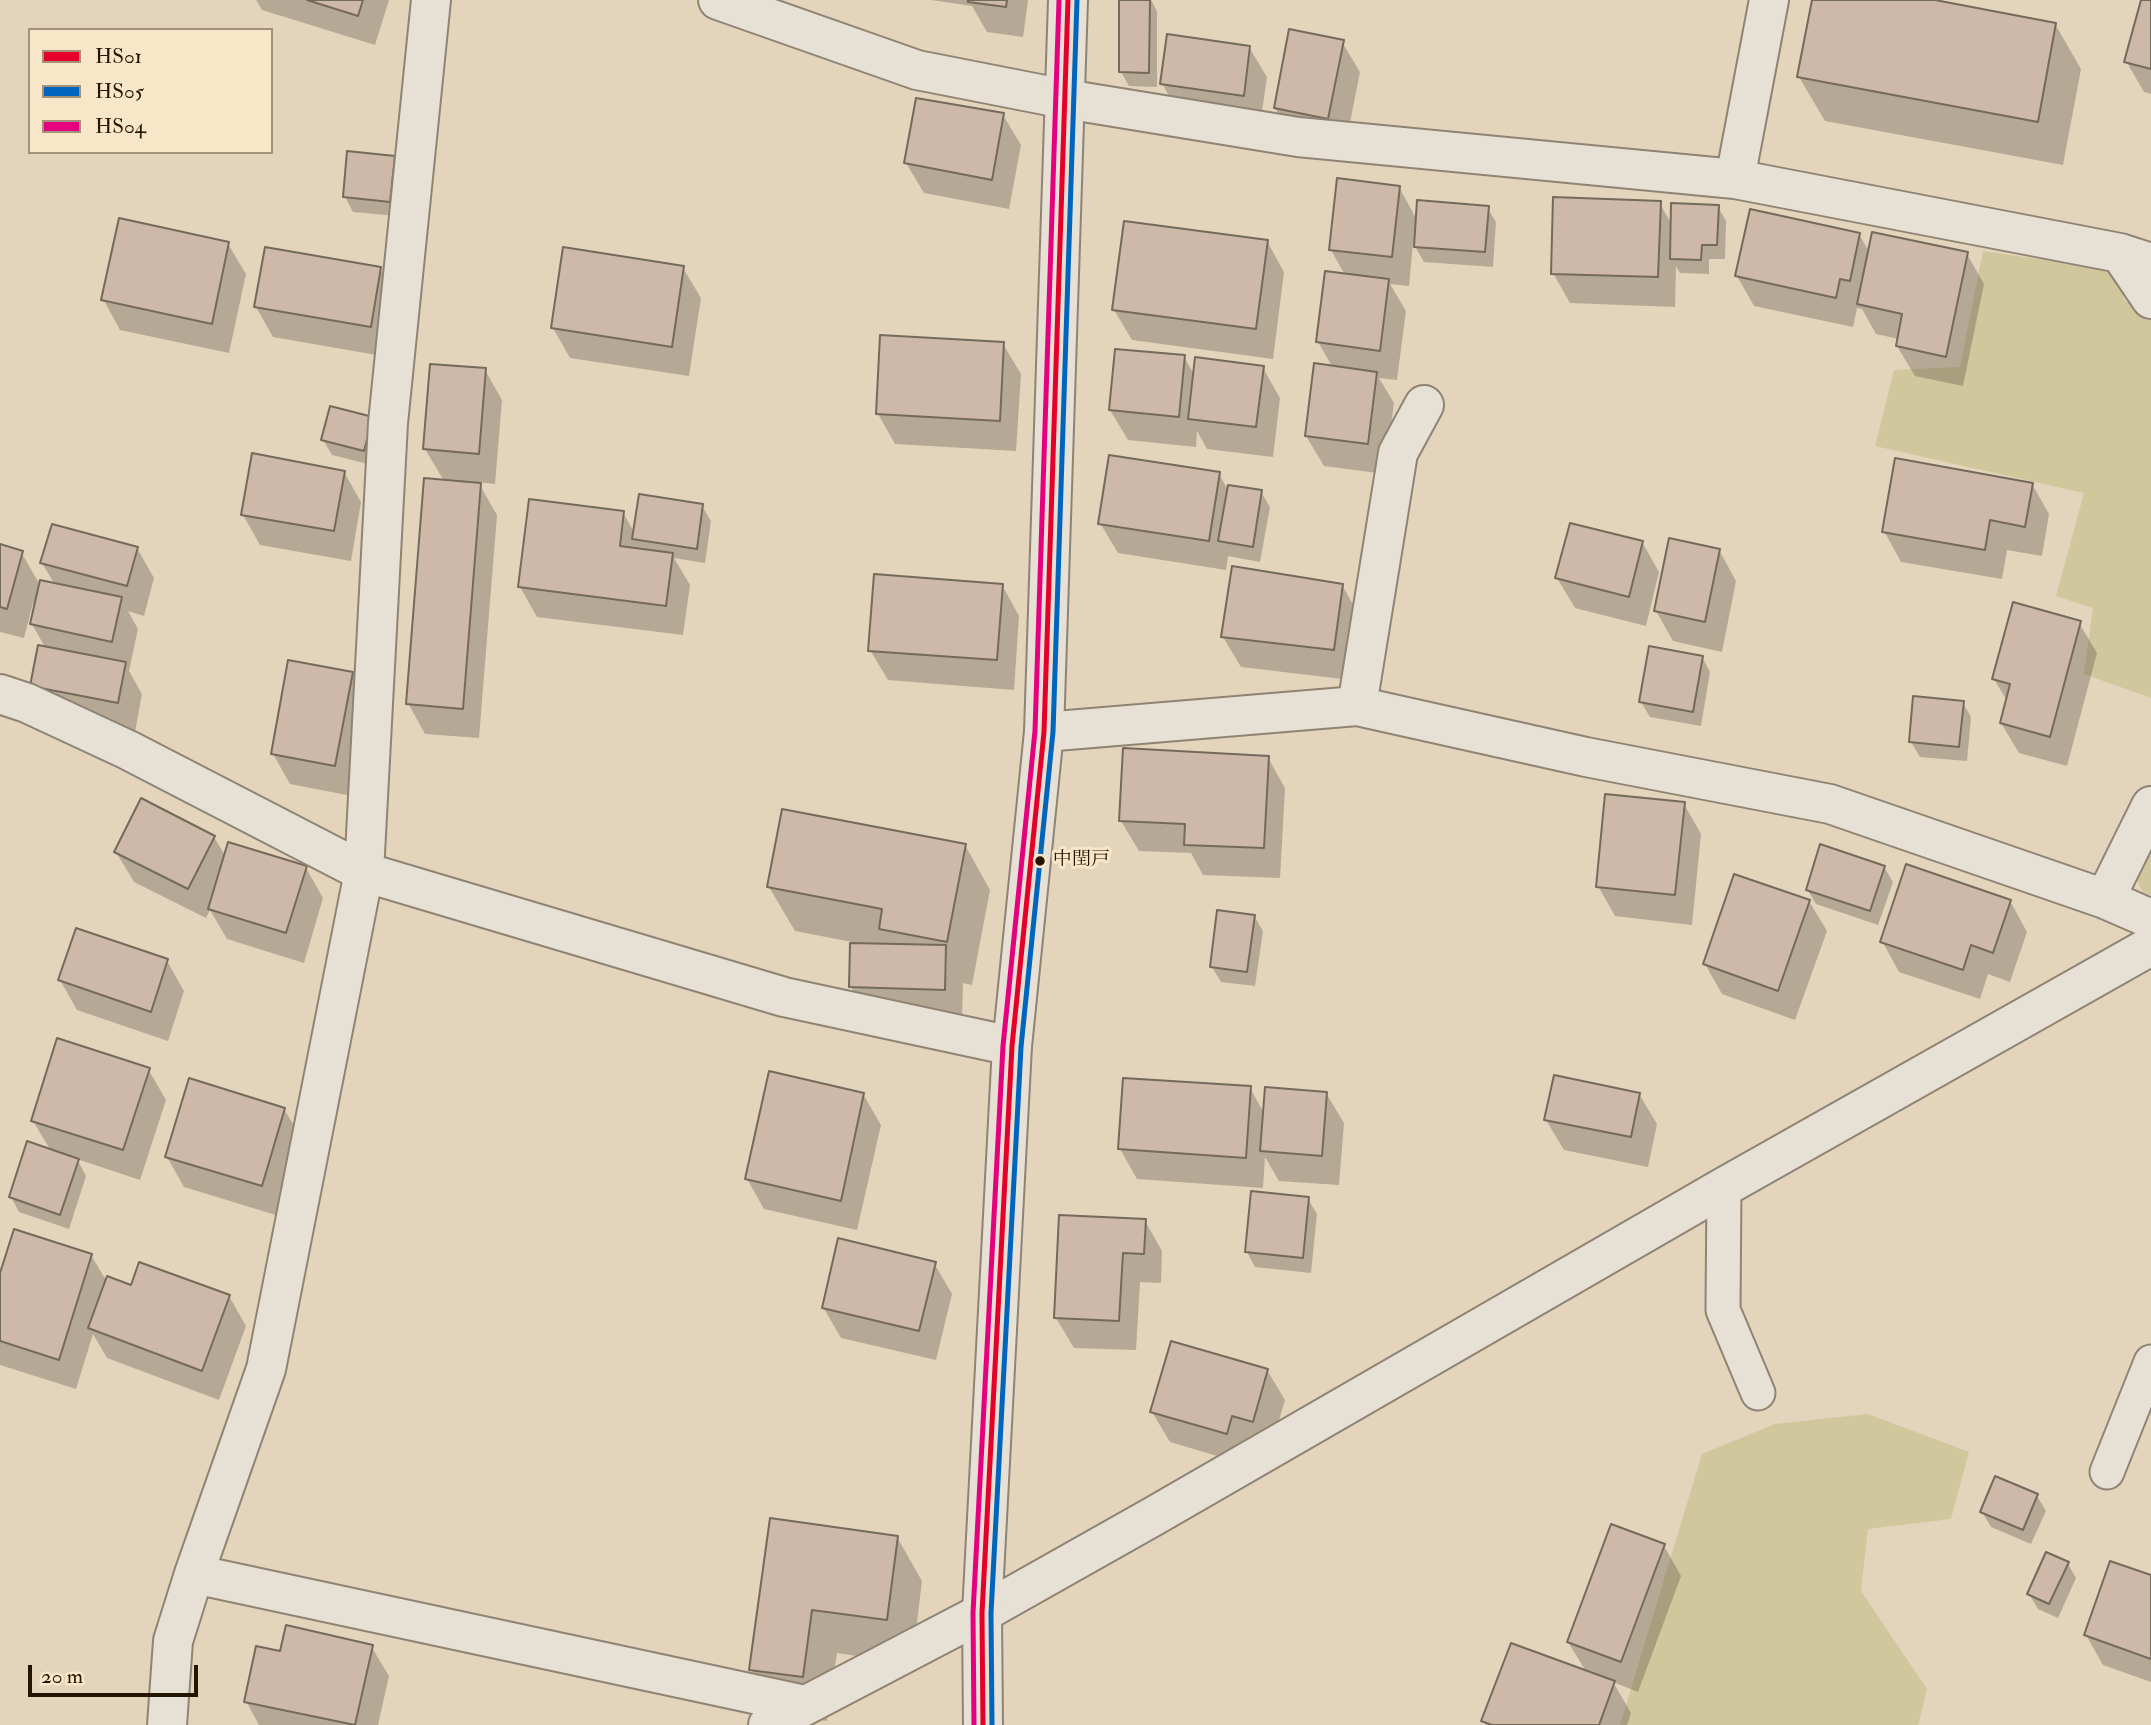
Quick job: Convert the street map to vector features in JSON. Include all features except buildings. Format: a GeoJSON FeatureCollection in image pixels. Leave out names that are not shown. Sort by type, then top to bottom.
{"type":"FeatureCollection","features":[{"type":"Feature","properties":{"kind":"street"},"geometry":{"type":"LineString","coordinates":[[167,1725],[173,1641],[266,1369],[364,872],[388,423],[431,0]]}},
{"type":"Feature","properties":{"kind":"street"},"geometry":{"type":"LineString","coordinates":[[718,0],[917,70],[1065,99],[1298,137],[1735,179],[2136,258],[2151,299]]}},
{"type":"Feature","properties":{"kind":"street"},"geometry":{"type":"LineString","coordinates":[[983,1725],[982,1612],[1012,1046],[1044,732],[1068,0]]}},
{"type":"Feature","properties":{"kind":"street"},"geometry":{"type":"LineString","coordinates":[[1735,179],[1769,0]]}},
{"type":"Feature","properties":{"kind":"street"},"geometry":{"type":"LineString","coordinates":[[1357,706],[1398,453],[1424,405]]}},
{"type":"Feature","properties":{"kind":"street"},"geometry":{"type":"LineString","coordinates":[[0,694],[27,703],[128,750],[364,872],[784,997],[1012,1046]]}},
{"type":"Feature","properties":{"kind":"street"},"geometry":{"type":"LineString","coordinates":[[1044,732],[1357,706],[1586,757],[1830,804],[2105,899],[2151,919]]}},
{"type":"Feature","properties":{"kind":"street"},"geometry":{"type":"LineString","coordinates":[[2105,899],[2151,806]]}},
{"type":"Feature","properties":{"kind":"street"},"geometry":{"type":"LineString","coordinates":[[768,1725],[982,1612],[1154,1516],[1724,1186],[2151,946]]}},
{"type":"Feature","properties":{"kind":"street"},"geometry":{"type":"LineString","coordinates":[[194,1574],[805,1705]]}},
{"type":"Feature","properties":{"kind":"lane"},"geometry":{"type":"LineString","coordinates":[[1724,1186],[1723,1310],[1758,1393]]}},
{"type":"Feature","properties":{"kind":"lane"},"geometry":{"type":"LineString","coordinates":[[2107,1472],[2151,1362]]}},
{"type":"Feature","properties":{"kind":"shaded area"},"geometry":{"type":"Polygon","coordinates":[[[1983,251],[2114,270],[2125,301],[2151,311],[2151,698],[2084,674],[2093,608],[2056,596],[2084,493],[1875,446],[1894,370],[1960,367],[1983,251]]]}},
{"type":"Feature","properties":{"kind":"shaded area"},"geometry":{"type":"Polygon","coordinates":[[[2151,839],[2151,895],[2143,892],[2134,875],[2151,839]]]}},
{"type":"Feature","properties":{"kind":"shaded area"},"geometry":{"type":"Polygon","coordinates":[[[1868,1414],[1969,1452],[1951,1519],[1868,1529],[1861,1591],[1927,1689],[1918,1725],[1620,1725],[1702,1454],[1775,1424],[1868,1414]]]}},
{"type":"Feature","properties":{"kind":"transit line","name":"HS04"},"geometry":{"type":"LineString","coordinates":[[974,1725],[973,1613],[1003,1046],[1035,731],[1059,0]]}},
{"type":"Feature","properties":{"kind":"transit line","name":"HS01"},"geometry":{"type":"LineString","coordinates":[[983,1725],[982,1613],[1012,1046],[1044,732],[1068,0]]}},
{"type":"Feature","properties":{"kind":"transit line","name":"HS05"},"geometry":{"type":"LineString","coordinates":[[992,1725],[991,1613],[1021,1047],[1053,732],[1077,0]]}},
{"type":"Feature","properties":{"kind":"place","name":"中閏戸"},"geometry":{"type":"Point","coordinates":[1040,861]}}]}
